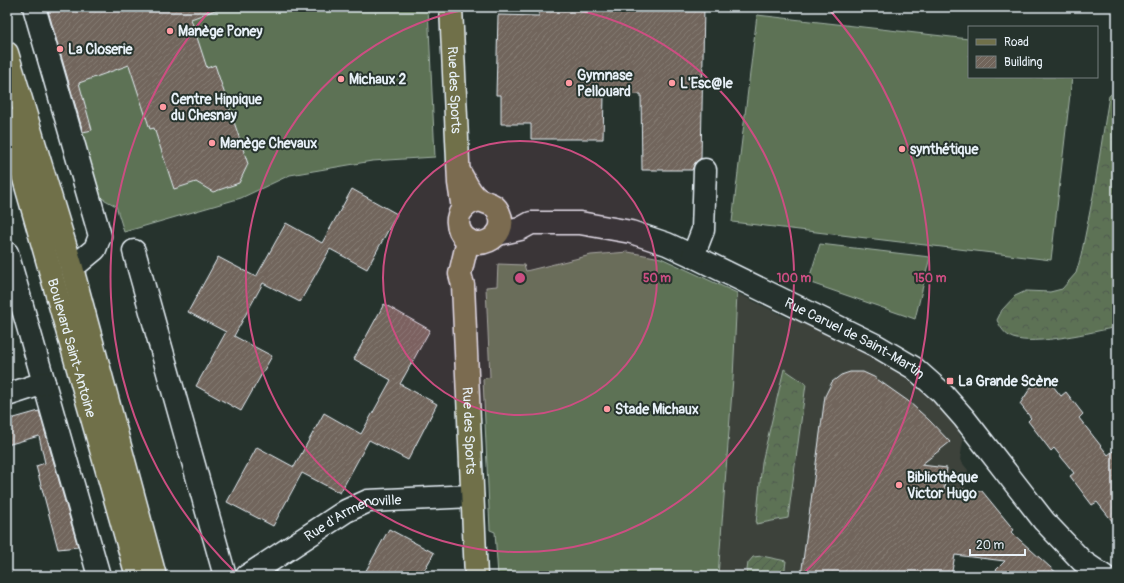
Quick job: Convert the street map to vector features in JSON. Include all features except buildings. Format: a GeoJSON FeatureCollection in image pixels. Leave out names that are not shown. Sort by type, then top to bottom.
{"type":"FeatureCollection","features":[{"type":"Feature","properties":{"kind":"main road","name":"Rue des Sports"},"geometry":{"type":"LineString","coordinates":[[451,7],[460,173],[471,205],[495,206],[488,233],[460,274],[463,285],[476,576]]}},
{"type":"Feature","properties":{"kind":"main road","name":"Boulevard Saint-Antoine"},"geometry":{"type":"LineString","coordinates":[[7,53],[72,268],[156,576]]}},
{"type":"Feature","properties":{"kind":"main road","name":"Boulevard Saint-Antoine"},"geometry":{"type":"LineString","coordinates":[[7,119],[137,576]]}},
{"type":"Feature","properties":{"kind":"main road"},"geometry":{"type":"LineString","coordinates":[[471,205],[459,217],[460,232],[488,233]]}},
{"type":"Feature","properties":{"kind":"street","name":"Boulevard Saint-Antoine"},"geometry":{"type":"LineString","coordinates":[[34,7],[100,236],[95,250],[72,268]]}},
{"type":"Feature","properties":{"kind":"street"},"geometry":{"type":"LineString","coordinates":[[693,256],[703,230],[705,170]]}},
{"type":"Feature","properties":{"kind":"street","name":"Rue Caruel de Saint-Martin"},"geometry":{"type":"LineString","coordinates":[[488,233],[520,229],[531,223],[580,223],[615,228],[660,241],[875,345],[914,368],[941,392],[964,418],[1044,521],[1082,561],[1104,576]]}},
{"type":"Feature","properties":{"kind":"street"},"geometry":{"type":"LineString","coordinates":[[134,251],[225,576]]}},
{"type":"Feature","properties":{"kind":"street"},"geometry":{"type":"LineString","coordinates":[[7,253],[99,576]]}},
{"type":"Feature","properties":{"kind":"street"},"geometry":{"type":"LineString","coordinates":[[7,395],[44,383]]}},
{"type":"Feature","properties":{"kind":"street","name":"Rue d'Armenoville"},"geometry":{"type":"LineString","coordinates":[[247,576],[346,511],[368,501],[472,496]]}},
{"type":"Feature","properties":{"kind":"shaded area"},"geometry":{"type":"Polygon","coordinates":[[[737,293],[790,319],[800,318],[874,355],[903,373],[952,418],[963,441],[960,460],[968,470],[952,576],[718,576],[737,293]]]}},
{"type":"Feature","properties":{"kind":"green space"},"geometry":{"type":"Polygon","coordinates":[[[134,7],[428,7],[435,157],[372,161],[290,175],[241,198],[124,232],[116,206],[96,195],[59,62],[142,33],[134,7]]]}},
{"type":"Feature","properties":{"kind":"green space","name":"synthétique"},"geometry":{"type":"Polygon","coordinates":[[[757,15],[968,39],[968,78],[1072,78],[1051,260],[732,222],[757,15]]]}},
{"type":"Feature","properties":{"kind":"green space"},"geometry":{"type":"Polygon","coordinates":[[[1117,89],[1117,327],[1079,335],[1049,339],[1023,340],[1013,338],[1003,330],[997,320],[1002,310],[1015,296],[1026,291],[1050,292],[1062,289],[1076,273],[1081,256],[1094,191],[1109,96],[1117,89]]]}},
{"type":"Feature","properties":{"kind":"green space"},"geometry":{"type":"Polygon","coordinates":[[[820,244],[930,257],[915,319],[808,282],[820,244]]]}},
{"type":"Feature","properties":{"kind":"green space","name":"Stade Michaux"},"geometry":{"type":"Polygon","coordinates":[[[628,252],[661,258],[737,293],[733,378],[718,576],[498,576],[495,532],[490,530],[483,379],[490,377],[486,287],[497,286],[498,264],[524,265],[526,271],[591,255],[628,252]]]}},
{"type":"Feature","properties":{"kind":"green space"},"geometry":{"type":"Polygon","coordinates":[[[784,369],[806,384],[788,518],[756,524],[762,462],[784,369]]]}},
{"type":"Feature","properties":{"kind":"green space"},"geometry":{"type":"Polygon","coordinates":[[[762,556],[786,561],[784,576],[746,576],[748,563],[753,557],[762,556]]]}},
{"type":"Feature","properties":{"kind":"place","name":"Manège Poney"},"geometry":{"type":"Point","coordinates":[170,31]}},
{"type":"Feature","properties":{"kind":"place","name":"La Closerie"},"geometry":{"type":"Point","coordinates":[60,49]}},
{"type":"Feature","properties":{"kind":"place","name":"Michaux 2"},"geometry":{"type":"Point","coordinates":[341,79]}},
{"type":"Feature","properties":{"kind":"place","name":"Gymnase Pellouard"},"geometry":{"type":"Point","coordinates":[569,83]}},
{"type":"Feature","properties":{"kind":"place","name":"L'Esc@le"},"geometry":{"type":"Point","coordinates":[672,83]}},
{"type":"Feature","properties":{"kind":"place","name":"Centre Hippique du Chesnay"},"geometry":{"type":"Point","coordinates":[163,107]}},
{"type":"Feature","properties":{"kind":"place","name":"Manège Chevaux"},"geometry":{"type":"Point","coordinates":[212,143]}},
{"type":"Feature","properties":{"kind":"place","name":"synthétique"},"geometry":{"type":"Point","coordinates":[902,149]}},
{"type":"Feature","properties":{"kind":"place","name":"La Grande Scène"},"geometry":{"type":"Point","coordinates":[950,381]}},
{"type":"Feature","properties":{"kind":"place","name":"Stade Michaux"},"geometry":{"type":"Point","coordinates":[607,409]}},
{"type":"Feature","properties":{"kind":"place","name":"Bibliothèque Victor Hugo"},"geometry":{"type":"Point","coordinates":[899,485]}}]}
